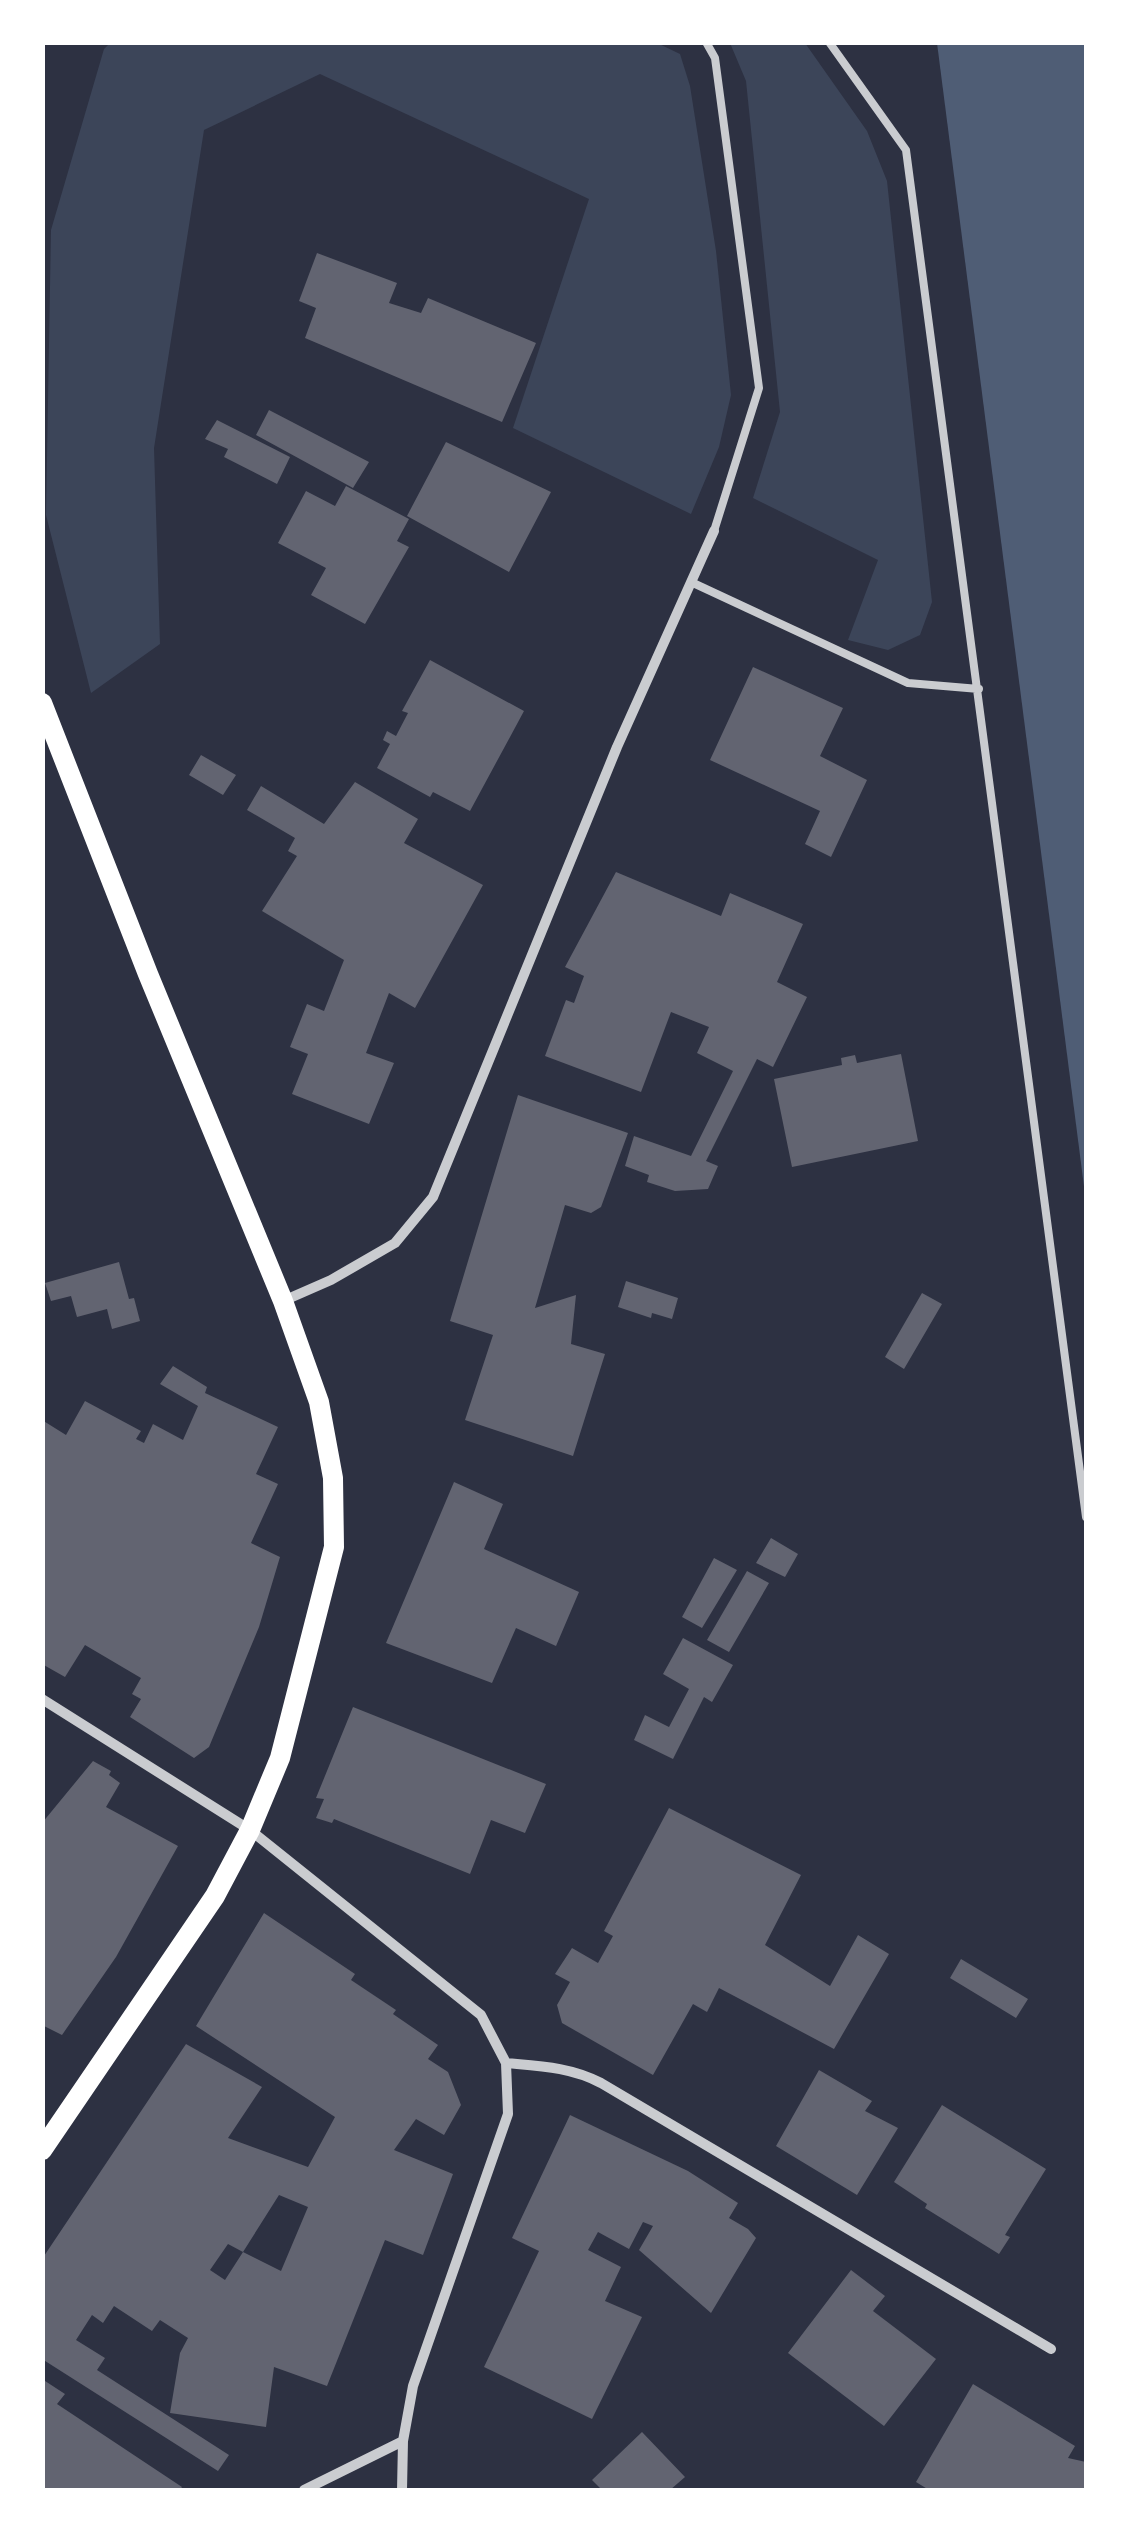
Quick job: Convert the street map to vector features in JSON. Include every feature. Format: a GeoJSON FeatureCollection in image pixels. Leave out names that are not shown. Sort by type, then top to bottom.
{"type":"FeatureCollection","features":[{"type":"Feature","properties":{"kind":"main road"},"geometry":{"type":"LineString","coordinates":[[42,703],[283,1301],[319,1402],[332,1478],[334,1547],[280,1758],[250,1830],[214,1896],[42,2150]]}},
{"type":"Feature","properties":{"kind":"street"},"geometry":{"type":"LineString","coordinates":[[283,1301],[331,1280],[394,1243],[434,1196],[617,747],[714,531]]}},
{"type":"Feature","properties":{"kind":"street"},"geometry":{"type":"LineString","coordinates":[[42,1699],[250,1830],[481,2016],[506,2063],[508,2114],[413,2386],[403,2441],[402,2490]]}},
{"type":"Feature","properties":{"kind":"street"},"geometry":{"type":"LineString","coordinates":[[506,2063],[562,2068],[592,2078],[1051,2349]]}},
{"type":"Feature","properties":{"kind":"street"},"geometry":{"type":"LineString","coordinates":[[304,2490],[403,2441]]}},
{"type":"Feature","properties":{"kind":"lane"},"geometry":{"type":"LineString","coordinates":[[706,42],[715,58],[759,388],[714,531]]}},
{"type":"Feature","properties":{"kind":"lane"},"geometry":{"type":"LineString","coordinates":[[829,42],[906,150],[1086,1517]]}},
{"type":"Feature","properties":{"kind":"lane"},"geometry":{"type":"LineString","coordinates":[[690,582],[908,682],[979,689]]}},
{"type":"Feature","properties":{"kind":"shaded area"},"geometry":{"type":"Polygon","coordinates":[[[655,42],[680,54],[690,86],[716,251],[731,395],[719,447],[691,514],[513,428],[589,199],[320,74],[204,130],[154,448],[160,644],[91,693],[46,515],[51,230],[104,49],[110,43],[655,42]]]}},
{"type":"Feature","properties":{"kind":"shaded area"},"geometry":{"type":"Polygon","coordinates":[[[730,43],[805,43],[867,131],[887,181],[932,602],[920,635],[888,650],[848,640],[878,560],[753,498],[780,412],[746,81],[730,43]]]}},
{"type":"Feature","properties":{"kind":"shaded area"},"geometry":{"type":"Polygon","coordinates":[[[937,43],[1086,43],[1086,1202],[937,43]]]}},
{"type":"Feature","properties":{"kind":"building"},"geometry":{"type":"Polygon","coordinates":[[[317,253],[397,283],[389,303],[421,313],[428,298],[536,343],[502,422],[305,338],[316,308],[299,301],[317,253]]]}},
{"type":"Feature","properties":{"kind":"building"},"geometry":{"type":"Polygon","coordinates":[[[269,410],[369,462],[353,488],[256,435],[269,410]]]}},
{"type":"Feature","properties":{"kind":"building"},"geometry":{"type":"Polygon","coordinates":[[[217,420],[290,457],[277,484],[224,457],[228,449],[205,439],[217,420]]]}},
{"type":"Feature","properties":{"kind":"building"},"geometry":{"type":"Polygon","coordinates":[[[446,442],[551,492],[509,572],[407,516],[446,442]]]}},
{"type":"Feature","properties":{"kind":"building"},"geometry":{"type":"Polygon","coordinates":[[[346,486],[409,519],[397,541],[409,547],[365,624],[311,595],[326,568],[278,543],[306,491],[335,506],[346,486]]]}},
{"type":"Feature","properties":{"kind":"building"},"geometry":{"type":"Polygon","coordinates":[[[430,660],[524,711],[470,811],[433,792],[430,797],[377,768],[390,744],[383,740],[387,731],[396,736],[408,713],[402,711],[430,660]]]}},
{"type":"Feature","properties":{"kind":"building"},"geometry":{"type":"Polygon","coordinates":[[[753,667],[843,708],[820,756],[867,780],[831,857],[805,844],[820,811],[710,760],[753,667]]]}},
{"type":"Feature","properties":{"kind":"building"},"geometry":{"type":"Polygon","coordinates":[[[201,755],[236,775],[223,795],[189,775],[201,755]]]}},
{"type":"Feature","properties":{"kind":"building"},"geometry":{"type":"Polygon","coordinates":[[[355,782],[418,819],[404,843],[483,885],[415,1008],[389,993],[366,1053],[394,1063],[369,1124],[292,1094],[308,1054],[290,1047],[307,1004],[324,1011],[344,960],[262,911],[297,856],[288,851],[295,838],[247,810],[261,786],[324,824],[355,782]]]}},
{"type":"Feature","properties":{"kind":"building"},"geometry":{"type":"Polygon","coordinates":[[[616,872],[721,916],[730,893],[803,924],[777,982],[807,997],[773,1067],[757,1059],[706,1161],[718,1166],[708,1189],[675,1191],[647,1182],[649,1175],[625,1166],[634,1136],[691,1156],[733,1071],[697,1053],[709,1027],[671,1012],[641,1092],[545,1056],[566,1000],[574,1003],[584,976],[565,967],[616,872]]]}},
{"type":"Feature","properties":{"kind":"building"},"geometry":{"type":"Polygon","coordinates":[[[901,1054],[918,1141],[792,1167],[774,1079],[842,1065],[841,1058],[855,1055],[857,1063],[901,1054]]]}},
{"type":"Feature","properties":{"kind":"building"},"geometry":{"type":"Polygon","coordinates":[[[518,1095],[628,1133],[601,1207],[591,1213],[565,1205],[535,1308],[576,1295],[571,1344],[605,1354],[573,1456],[465,1420],[493,1335],[450,1321],[518,1095]]]}},
{"type":"Feature","properties":{"kind":"building"},"geometry":{"type":"Polygon","coordinates":[[[119,1262],[140,1321],[112,1329],[107,1309],[77,1317],[71,1296],[51,1301],[45,1283],[119,1262]]]}},
{"type":"Feature","properties":{"kind":"building"},"geometry":{"type":"Polygon","coordinates":[[[626,1281],[678,1298],[672,1319],[652,1313],[651,1318],[618,1307],[626,1281]]]}},
{"type":"Feature","properties":{"kind":"building"},"geometry":{"type":"Polygon","coordinates":[[[922,1293],[942,1304],[904,1369],[885,1357],[922,1293]]]}},
{"type":"Feature","properties":{"kind":"building"},"geometry":{"type":"Polygon","coordinates":[[[173,1366],[207,1387],[205,1393],[278,1427],[256,1474],[278,1484],[251,1543],[280,1557],[259,1627],[209,1747],[194,1758],[130,1717],[141,1699],[132,1694],[141,1678],[85,1645],[65,1677],[42,1664],[42,1420],[66,1435],[85,1401],[141,1431],[136,1439],[144,1443],[153,1424],[183,1440],[198,1406],[160,1384],[173,1366]]]}},
{"type":"Feature","properties":{"kind":"building"},"geometry":{"type":"Polygon","coordinates":[[[454,1482],[503,1504],[484,1549],[579,1592],[556,1646],[516,1628],[492,1683],[386,1643],[454,1482]]]}},
{"type":"Feature","properties":{"kind":"building"},"geometry":{"type":"Polygon","coordinates":[[[771,1538],[798,1554],[785,1577],[756,1563],[771,1538]]]}},
{"type":"Feature","properties":{"kind":"building"},"geometry":{"type":"Polygon","coordinates":[[[714,1558],[737,1570],[702,1628],[682,1617],[714,1558]]]}},
{"type":"Feature","properties":{"kind":"building"},"geometry":{"type":"Polygon","coordinates":[[[747,1571],[769,1583],[729,1652],[707,1640],[747,1571]]]}},
{"type":"Feature","properties":{"kind":"building"},"geometry":{"type":"Polygon","coordinates":[[[683,1638],[733,1665],[712,1702],[704,1697],[673,1759],[634,1740],[645,1715],[669,1727],[689,1689],[663,1674],[683,1638]]]}},
{"type":"Feature","properties":{"kind":"building"},"geometry":{"type":"Polygon","coordinates":[[[353,1707],[546,1784],[525,1833],[491,1820],[470,1874],[334,1819],[332,1823],[316,1818],[324,1799],[316,1798],[353,1707]]]}},
{"type":"Feature","properties":{"kind":"building"},"geometry":{"type":"Polygon","coordinates":[[[93,1761],[111,1771],[109,1775],[120,1783],[106,1807],[178,1846],[116,1957],[62,2035],[42,2025],[42,1823],[93,1761]]]}},
{"type":"Feature","properties":{"kind":"building"},"geometry":{"type":"Polygon","coordinates":[[[669,1808],[801,1875],[765,1945],[830,1986],[858,1935],[889,1954],[834,2049],[719,1988],[707,2012],[693,2004],[653,2075],[562,2023],[557,2005],[570,1982],[555,1974],[572,1948],[598,1963],[613,1936],[604,1931],[669,1808]]]}},
{"type":"Feature","properties":{"kind":"building"},"geometry":{"type":"Polygon","coordinates":[[[264,1913],[355,1974],[351,1980],[438,2045],[428,2059],[448,2072],[461,2105],[444,2135],[416,2119],[394,2150],[453,2174],[423,2255],[385,2240],[327,2386],[274,2367],[266,2427],[170,2413],[180,2353],[188,2338],[160,2320],[152,2331],[114,2306],[103,2323],[92,2315],[76,2340],[105,2358],[97,2370],[229,2455],[218,2471],[42,2359],[42,2259],[186,2044],[262,2087],[228,2138],[308,2167],[335,2117],[196,2026],[264,1913]],[[279,2195],[243,2252],[281,2271],[308,2207],[279,2195]],[[228,2244],[210,2270],[225,2280],[243,2252],[228,2244]]]}},
{"type":"Feature","properties":{"kind":"building"},"geometry":{"type":"Polygon","coordinates":[[[961,1959],[1028,1999],[1016,2018],[950,1978],[961,1959]]]}},
{"type":"Feature","properties":{"kind":"building"},"geometry":{"type":"Polygon","coordinates":[[[819,2070],[872,2101],[865,2111],[898,2128],[857,2195],[776,2146],[819,2070]]]}},
{"type":"Feature","properties":{"kind":"building"},"geometry":{"type":"Polygon","coordinates":[[[942,2105],[1046,2169],[1005,2235],[1010,2237],[999,2254],[925,2208],[927,2204],[894,2182],[942,2105]]]}},
{"type":"Feature","properties":{"kind":"building"},"geometry":{"type":"Polygon","coordinates":[[[570,2115],[688,2171],[738,2203],[729,2218],[756,2238],[711,2313],[639,2250],[653,2226],[643,2222],[629,2249],[598,2232],[588,2250],[621,2267],[605,2301],[642,2317],[592,2419],[484,2367],[539,2251],[512,2238],[570,2115]]]}},
{"type":"Feature","properties":{"kind":"building"},"geometry":{"type":"Polygon","coordinates":[[[851,2270],[885,2296],[873,2311],[936,2359],[884,2426],[788,2353],[851,2270]]]}},
{"type":"Feature","properties":{"kind":"building"},"geometry":{"type":"Polygon","coordinates":[[[42,2379],[65,2394],[57,2404],[182,2487],[180,2490],[42,2490],[42,2379]]]}},
{"type":"Feature","properties":{"kind":"building"},"geometry":{"type":"Polygon","coordinates":[[[973,2384],[1075,2446],[1068,2458],[1086,2462],[1086,2490],[929,2490],[916,2482],[973,2384]]]}},
{"type":"Feature","properties":{"kind":"building"},"geometry":{"type":"Polygon","coordinates":[[[642,2432],[685,2477],[670,2490],[602,2490],[592,2480],[642,2432]]]}}]}
